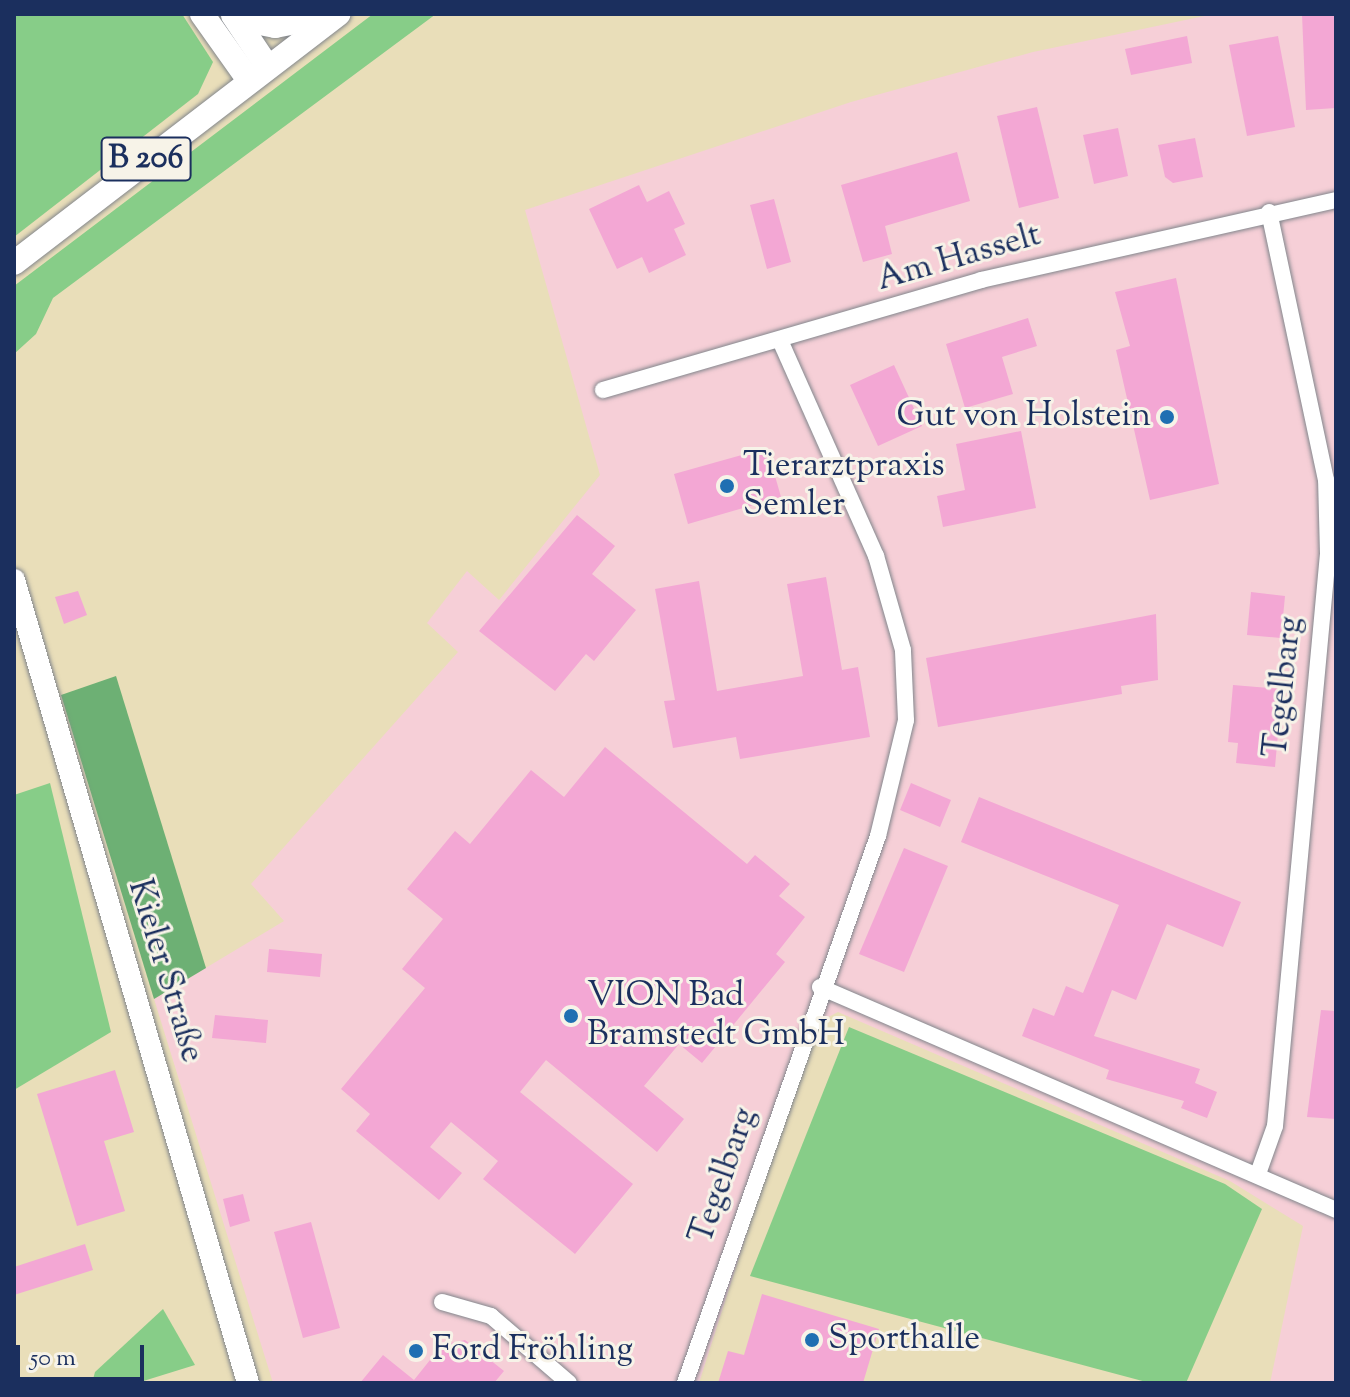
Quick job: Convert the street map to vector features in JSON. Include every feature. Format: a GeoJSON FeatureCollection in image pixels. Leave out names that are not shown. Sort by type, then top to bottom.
{"type":"FeatureCollection","features":[{"type":"Feature","properties":{"kind":"main road"},"geometry":{"type":"LineString","coordinates":[[202,14],[258,72]]}},
{"type":"Feature","properties":{"kind":"main road"},"geometry":{"type":"LineString","coordinates":[[236,17],[275,26],[339,14]]}},
{"type":"Feature","properties":{"kind":"main road","name":"B 206"},"geometry":{"type":"LineString","coordinates":[[14,263],[258,72],[339,14]]}},
{"type":"Feature","properties":{"kind":"main road"},"geometry":{"type":"LineString","coordinates":[[236,17],[258,72]]}},
{"type":"Feature","properties":{"kind":"street","name":"Am Hasselt"},"geometry":{"type":"LineString","coordinates":[[603,390],[781,343],[981,280],[1269,212],[1336,200]]}},
{"type":"Feature","properties":{"kind":"street","name":"Tegelbarg"},"geometry":{"type":"LineString","coordinates":[[1259,1171],[1275,1126],[1328,554],[1326,480],[1269,212]]}},
{"type":"Feature","properties":{"kind":"street","name":"Tegelbarg"},"geometry":{"type":"LineString","coordinates":[[685,1383],[820,987],[878,836],[902,750],[907,694],[903,650],[876,556],[781,343]]}},
{"type":"Feature","properties":{"kind":"street","name":"Kieler Straße"},"geometry":{"type":"LineString","coordinates":[[14,580],[248,1383]]}},
{"type":"Feature","properties":{"kind":"street"},"geometry":{"type":"LineString","coordinates":[[820,987],[1259,1171],[1336,1210]]}},
{"type":"Feature","properties":{"kind":"street"},"geometry":{"type":"LineString","coordinates":[[442,1302],[491,1316],[569,1383]]}},
{"type":"Feature","properties":{"kind":"shaded area"},"geometry":{"type":"Polygon","coordinates":[[[1214,14],[1336,14],[1336,1383],[1270,1383],[1303,1226],[1230,1181],[838,1012],[813,1025],[699,1383],[273,1383],[154,999],[284,921],[251,884],[458,652],[427,623],[467,571],[499,600],[600,475],[525,210],[851,102],[1033,52],[1214,14]]]}},
{"type":"Feature","properties":{"kind":"green space"},"geometry":{"type":"Polygon","coordinates":[[[14,14],[182,14],[213,62],[198,94],[14,237],[14,14]]]}},
{"type":"Feature","properties":{"kind":"green space"},"geometry":{"type":"Polygon","coordinates":[[[373,14],[436,14],[53,298],[36,334],[14,354],[14,286],[373,14]]]}},
{"type":"Feature","properties":{"kind":"green space"},"geometry":{"type":"Polygon","coordinates":[[[116,676],[206,968],[154,999],[61,695],[116,676]]]}},
{"type":"Feature","properties":{"kind":"green space"},"geometry":{"type":"Polygon","coordinates":[[[50,783],[111,1032],[14,1090],[14,795],[50,783]]]}},
{"type":"Feature","properties":{"kind":"green space"},"geometry":{"type":"Polygon","coordinates":[[[849,1027],[1225,1184],[1262,1209],[1186,1383],[1150,1383],[750,1276],[849,1027]]]}},
{"type":"Feature","properties":{"kind":"green space"},"geometry":{"type":"Polygon","coordinates":[[[163,1309],[195,1365],[137,1383],[92,1383],[95,1372],[163,1309]]]}},
{"type":"Feature","properties":{"kind":"building"},"geometry":{"type":"Polygon","coordinates":[[[1302,14],[1336,14],[1336,108],[1306,110],[1302,14]]]}},
{"type":"Feature","properties":{"kind":"building"},"geometry":{"type":"Polygon","coordinates":[[[1187,36],[1192,63],[1131,75],[1125,49],[1187,36]]]}},
{"type":"Feature","properties":{"kind":"building"},"geometry":{"type":"Polygon","coordinates":[[[1278,36],[1295,127],[1247,136],[1229,45],[1278,36]]]}},
{"type":"Feature","properties":{"kind":"building"},"geometry":{"type":"Polygon","coordinates":[[[1037,107],[1059,198],[1019,208],[997,116],[1037,107]]]}},
{"type":"Feature","properties":{"kind":"building"},"geometry":{"type":"Polygon","coordinates":[[[1118,128],[1128,176],[1094,184],[1083,135],[1118,128]]]}},
{"type":"Feature","properties":{"kind":"building"},"geometry":{"type":"Polygon","coordinates":[[[1195,138],[1203,177],[1173,183],[1165,177],[1158,145],[1195,138]]]}},
{"type":"Feature","properties":{"kind":"building"},"geometry":{"type":"Polygon","coordinates":[[[957,152],[970,201],[885,226],[892,254],[863,262],[841,185],[957,152]]]}},
{"type":"Feature","properties":{"kind":"building"},"geometry":{"type":"Polygon","coordinates":[[[639,185],[647,202],[669,191],[685,224],[674,229],[686,255],[649,273],[642,257],[617,269],[589,209],[639,185]]]}},
{"type":"Feature","properties":{"kind":"building"},"geometry":{"type":"Polygon","coordinates":[[[774,199],[791,262],[767,269],[750,205],[774,199]]]}},
{"type":"Feature","properties":{"kind":"building","name":"Gut von Holstein"},"geometry":{"type":"Polygon","coordinates":[[[1176,278],[1219,484],[1150,500],[1116,350],[1130,346],[1115,292],[1176,278]]]}},
{"type":"Feature","properties":{"kind":"building"},"geometry":{"type":"Polygon","coordinates":[[[1028,318],[1037,346],[1002,357],[1013,394],[965,408],[946,344],[1028,318]]]}},
{"type":"Feature","properties":{"kind":"building"},"geometry":{"type":"Polygon","coordinates":[[[894,365],[922,426],[878,446],[850,385],[894,365]]]}},
{"type":"Feature","properties":{"kind":"building"},"geometry":{"type":"Polygon","coordinates":[[[1021,431],[1036,508],[943,527],[937,496],[965,490],[956,444],[1021,431]]]}},
{"type":"Feature","properties":{"kind":"building","name":"Tierarztpraxis Semler"},"geometry":{"type":"Polygon","coordinates":[[[767,448],[781,497],[688,524],[674,474],[767,448]]]}},
{"type":"Feature","properties":{"kind":"building"},"geometry":{"type":"Polygon","coordinates":[[[577,515],[615,546],[592,574],[636,610],[594,661],[586,654],[555,691],[479,631],[577,515]]]}},
{"type":"Feature","properties":{"kind":"building"},"geometry":{"type":"Polygon","coordinates":[[[826,577],[842,670],[858,667],[870,737],[740,759],[736,737],[673,748],[664,701],[675,700],[655,589],[699,581],[717,691],[803,676],[787,584],[826,577]]]}},
{"type":"Feature","properties":{"kind":"building"},"geometry":{"type":"Polygon","coordinates":[[[78,591],[87,615],[64,624],[55,597],[78,591]]]}},
{"type":"Feature","properties":{"kind":"building"},"geometry":{"type":"Polygon","coordinates":[[[1251,592],[1285,596],[1281,638],[1247,635],[1251,592]]]}},
{"type":"Feature","properties":{"kind":"building"},"geometry":{"type":"Polygon","coordinates":[[[1156,614],[1158,680],[1121,686],[1122,694],[938,727],[926,658],[1156,614]]]}},
{"type":"Feature","properties":{"kind":"building"},"geometry":{"type":"Polygon","coordinates":[[[1233,685],[1282,689],[1275,767],[1236,763],[1238,743],[1228,742],[1233,685]]]}},
{"type":"Feature","properties":{"kind":"building","name":"VION Bad Bramstedt GmbH"},"geometry":{"type":"Polygon","coordinates":[[[605,747],[747,864],[755,855],[790,884],[779,896],[805,917],[776,954],[785,962],[702,1063],[679,1044],[644,1086],[684,1119],[657,1152],[546,1060],[520,1092],[633,1184],[575,1254],[483,1179],[498,1161],[451,1122],[430,1147],[462,1173],[439,1200],[356,1131],[370,1114],[341,1089],[425,988],[402,969],[443,919],[407,889],[455,831],[470,844],[531,770],[564,797],[605,747]]]}},
{"type":"Feature","properties":{"kind":"building"},"geometry":{"type":"Polygon","coordinates":[[[911,783],[951,800],[940,827],[900,810],[911,783]]]}},
{"type":"Feature","properties":{"kind":"building"},"geometry":{"type":"Polygon","coordinates":[[[979,797],[1241,902],[1223,947],[1167,924],[1136,1000],[1112,990],[1094,1036],[1200,1069],[1195,1083],[1217,1092],[1207,1118],[1181,1108],[1184,1101],[1106,1079],[1109,1070],[1022,1036],[1033,1008],[1054,1016],[1066,986],[1083,993],[1119,905],[961,842],[979,797]]]}},
{"type":"Feature","properties":{"kind":"building"},"geometry":{"type":"Polygon","coordinates":[[[904,848],[948,866],[904,972],[859,954],[904,848]]]}},
{"type":"Feature","properties":{"kind":"building"},"geometry":{"type":"Polygon","coordinates":[[[269,949],[322,954],[320,977],[267,972],[269,949]]]}},
{"type":"Feature","properties":{"kind":"building"},"geometry":{"type":"Polygon","coordinates":[[[1321,1010],[1336,1011],[1336,1119],[1307,1117],[1321,1010]]]}},
{"type":"Feature","properties":{"kind":"building"},"geometry":{"type":"Polygon","coordinates":[[[215,1015],[268,1020],[266,1043],[212,1038],[215,1015]]]}},
{"type":"Feature","properties":{"kind":"building"},"geometry":{"type":"Polygon","coordinates":[[[115,1070],[134,1132],[104,1141],[125,1211],[77,1226],[37,1094],[115,1070]]]}},
{"type":"Feature","properties":{"kind":"building"},"geometry":{"type":"Polygon","coordinates":[[[243,1194],[250,1221],[230,1227],[223,1199],[243,1194]]]}},
{"type":"Feature","properties":{"kind":"building"},"geometry":{"type":"Polygon","coordinates":[[[311,1222],[340,1328],[303,1338],[274,1232],[311,1222]]]}},
{"type":"Feature","properties":{"kind":"building"},"geometry":{"type":"Polygon","coordinates":[[[85,1244],[93,1270],[14,1295],[14,1267],[85,1244]]]}},
{"type":"Feature","properties":{"kind":"building","name":"Sporthalle"},"geometry":{"type":"Polygon","coordinates":[[[762,1294],[879,1329],[863,1383],[718,1383],[728,1351],[744,1355],[762,1294]]]}},
{"type":"Feature","properties":{"kind":"building"},"geometry":{"type":"Polygon","coordinates":[[[465,1340],[504,1371],[494,1383],[360,1383],[383,1355],[414,1380],[442,1345],[465,1340]]]}},
{"type":"Feature","properties":{"kind":"place","name":"Gut von Holstein"},"geometry":{"type":"Point","coordinates":[1167,417]}},
{"type":"Feature","properties":{"kind":"place","name":"Tierarztpraxis Semler"},"geometry":{"type":"Point","coordinates":[727,486]}},
{"type":"Feature","properties":{"kind":"place","name":"VION Bad Bramstedt GmbH"},"geometry":{"type":"Point","coordinates":[571,1016]}},
{"type":"Feature","properties":{"kind":"place","name":"Sporthalle"},"geometry":{"type":"Point","coordinates":[812,1340]}},
{"type":"Feature","properties":{"kind":"place","name":"Ford Fröhling"},"geometry":{"type":"Point","coordinates":[416,1351]}}]}
